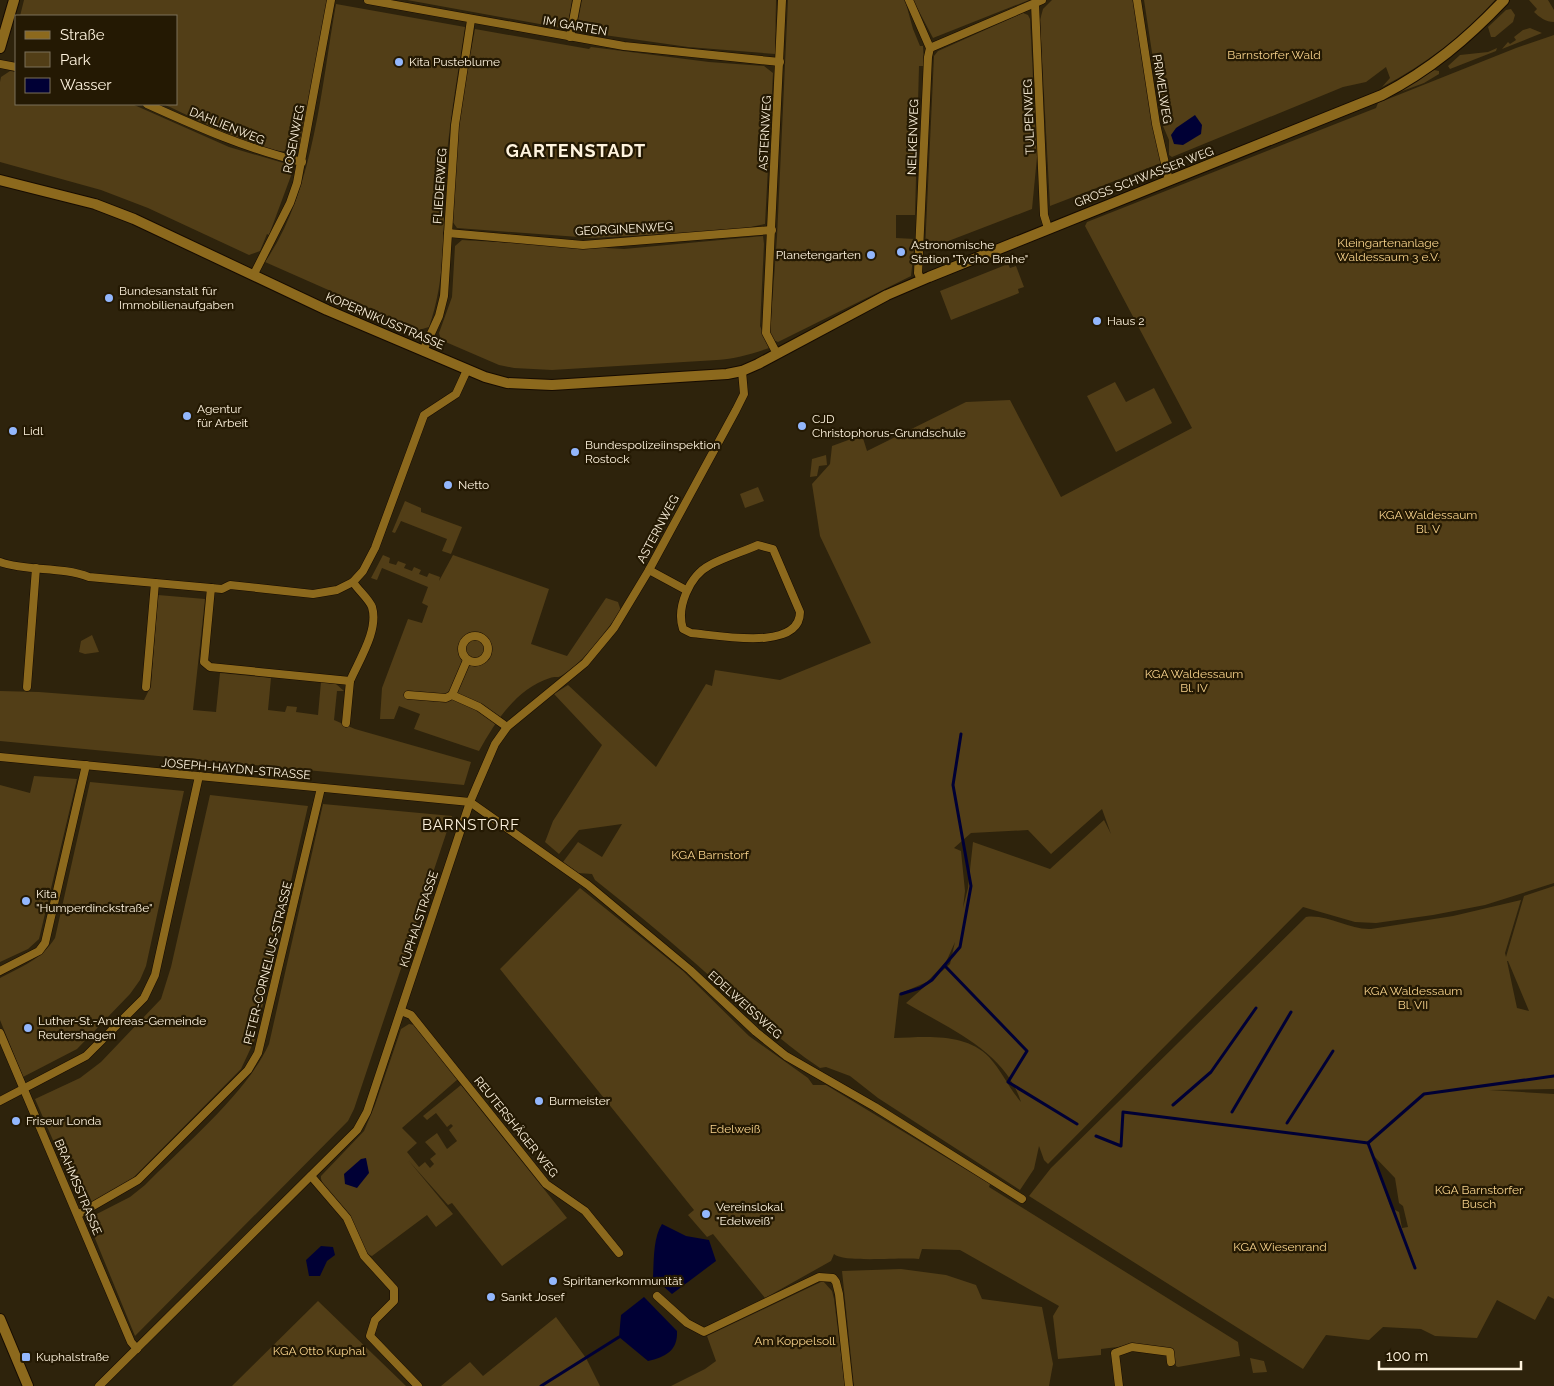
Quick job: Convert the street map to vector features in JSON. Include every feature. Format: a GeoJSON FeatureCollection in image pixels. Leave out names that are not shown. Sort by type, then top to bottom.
{"type":"FeatureCollection","features":[{"type":"Feature","properties":{"kind":"street"},"geometry":{"type":"LineString","coordinates":[[0,48],[14,0]]}},
{"type":"Feature","properties":{"kind":"street","name":"ROSENWEG"},"geometry":{"type":"LineString","coordinates":[[254,274],[290,203],[302,162],[331,0]]}},
{"type":"Feature","properties":{"kind":"street","name":"IM GARTEN"},"geometry":{"type":"LineString","coordinates":[[368,0],[400,3],[471,20],[570,37],[651,49],[780,62]]}},
{"type":"Feature","properties":{"kind":"street"},"geometry":{"type":"LineString","coordinates":[[570,37],[577,0]]}},
{"type":"Feature","properties":{"kind":"street","name":"ASTERNWEG"},"geometry":{"type":"LineString","coordinates":[[777,354],[766,333],[782,0]]}},
{"type":"Feature","properties":{"kind":"street","name":"NELKENWEG"},"geometry":{"type":"LineString","coordinates":[[909,0],[930,48],[928,57],[918,273],[921,280]]}},
{"type":"Feature","properties":{"kind":"street","name":"PRIMELWEG"},"geometry":{"type":"LineString","coordinates":[[1137,0],[1156,124],[1169,181]]}},
{"type":"Feature","properties":{"kind":"street","name":"GROSS SCHWASSER WEG"},"geometry":{"type":"LineString","coordinates":[[777,354],[880,299],[921,280],[1382,95],[1410,81],[1440,61],[1470,36],[1504,0]]}},
{"type":"Feature","properties":{"kind":"street"},"geometry":{"type":"LineString","coordinates":[[930,48],[1038,2]]}},
{"type":"Feature","properties":{"kind":"street","name":"TULPENWEG"},"geometry":{"type":"LineString","coordinates":[[1038,2],[1044,214],[1048,228]]}},
{"type":"Feature","properties":{"kind":"street","name":"FLIEDERWEG"},"geometry":{"type":"LineString","coordinates":[[423,351],[439,316],[444,296],[455,125],[471,20]]}},
{"type":"Feature","properties":{"kind":"street"},"geometry":{"type":"LineString","coordinates":[[0,64],[15,68]]}},
{"type":"Feature","properties":{"kind":"street","name":"DAHLIENWEG"},"geometry":{"type":"LineString","coordinates":[[149,105],[227,140],[302,162]]}},
{"type":"Feature","properties":{"kind":"street","name":"KOPERNIKUSSTRASSE"},"geometry":{"type":"LineString","coordinates":[[0,180],[102,207],[163,232],[327,310],[467,370],[508,383],[552,385],[742,371],[777,354]]}},
{"type":"Feature","properties":{"kind":"street","name":"GEORGINENWEG"},"geometry":{"type":"LineString","coordinates":[[448,233],[583,245],[772,230]]}},
{"type":"Feature","properties":{"kind":"street"},"geometry":{"type":"LineString","coordinates":[[0,562],[77,572],[89,577],[222,589],[230,585],[319,593],[337,590],[353,582],[363,571],[375,548],[424,415],[456,394],[467,370]]}},
{"type":"Feature","properties":{"kind":"street","name":"ASTERNWEG"},"geometry":{"type":"LineString","coordinates":[[564,681],[585,663],[614,628],[649,570],[744,394],[742,371]]}},
{"type":"Feature","properties":{"kind":"street"},"geometry":{"type":"LineString","coordinates":[[758,545],[767,546],[773,549],[800,612],[800,621],[795,628],[770,639],[691,633],[683,630],[680,619],[686,590],[708,566],[758,545]]}},
{"type":"Feature","properties":{"kind":"street"},"geometry":{"type":"LineString","coordinates":[[27,687],[36,568]]}},
{"type":"Feature","properties":{"kind":"street"},"geometry":{"type":"LineString","coordinates":[[649,570],[686,590]]}},
{"type":"Feature","properties":{"kind":"street"},"geometry":{"type":"LineString","coordinates":[[346,723],[350,681],[370,632],[373,616],[372,606],[353,582]]}},
{"type":"Feature","properties":{"kind":"street"},"geometry":{"type":"LineString","coordinates":[[146,687],[155,583]]}},
{"type":"Feature","properties":{"kind":"street"},"geometry":{"type":"LineString","coordinates":[[211,588],[204,662],[210,667],[350,681]]}},
{"type":"Feature","properties":{"kind":"street"},"geometry":{"type":"LineString","coordinates":[[408,695],[446,698],[452,695],[467,660]]}},
{"type":"Feature","properties":{"kind":"street","name":"KUPHALSTRASSE"},"geometry":{"type":"LineString","coordinates":[[99,1386],[357,1130],[362,1121],[401,1011],[470,802],[495,744],[507,726],[564,681]]}},
{"type":"Feature","properties":{"kind":"street"},"geometry":{"type":"LineString","coordinates":[[452,695],[479,707],[507,726]]}},
{"type":"Feature","properties":{"kind":"street","name":"JOSEPH-HAYDN-STRASSE"},"geometry":{"type":"LineString","coordinates":[[0,757],[470,802]]}},
{"type":"Feature","properties":{"kind":"street"},"geometry":{"type":"LineString","coordinates":[[0,971],[39,951],[46,943],[86,765]]}},
{"type":"Feature","properties":{"kind":"street"},"geometry":{"type":"LineString","coordinates":[[0,1101],[86,1056],[147,993],[155,975],[199,776]]}},
{"type":"Feature","properties":{"kind":"street","name":"PETER-CORNELIUS-STRASSE"},"geometry":{"type":"LineString","coordinates":[[79,1214],[138,1180],[248,1070],[258,1053],[322,788]]}},
{"type":"Feature","properties":{"kind":"street","name":"EDELWEISSWEG"},"geometry":{"type":"LineString","coordinates":[[470,802],[490,814],[588,886],[690,970],[756,1032],[786,1056],[875,1106],[1022,1199]]}},
{"type":"Feature","properties":{"kind":"street","name":"REUTERSHÄGER WEG"},"geometry":{"type":"LineString","coordinates":[[401,1011],[411,1015],[546,1184],[585,1211],[619,1253]]}},
{"type":"Feature","properties":{"kind":"street","name":"BRAHMSSTRASSE"},"geometry":{"type":"LineString","coordinates":[[0,1033],[79,1214],[127,1333],[136,1349]]}},
{"type":"Feature","properties":{"kind":"street"},"geometry":{"type":"LineString","coordinates":[[311,1176],[347,1218],[364,1256],[394,1289],[394,1301],[375,1320],[370,1336],[418,1386]]}},
{"type":"Feature","properties":{"kind":"street"},"geometry":{"type":"LineString","coordinates":[[656,1296],[687,1323],[704,1332],[819,1277],[833,1278],[839,1294],[849,1386]]}},
{"type":"Feature","properties":{"kind":"street"},"geometry":{"type":"LineString","coordinates":[[0,1319],[28,1386]]}},
{"type":"Feature","properties":{"kind":"street"},"geometry":{"type":"LineString","coordinates":[[1119,1386],[1115,1354],[1132,1347],[1170,1352],[1171,1362]]}},
{"type":"Feature","properties":{"kind":"green space"},"geometry":{"type":"Polygon","coordinates":[[[24,0],[327,0],[309,110],[307,111],[299,149],[287,151],[252,144],[165,105],[178,105],[178,15],[20,15],[24,0]]]}},
{"type":"Feature","properties":{"kind":"green space"},"geometry":{"type":"Polygon","coordinates":[[[407,0],[572,0],[567,29],[407,0]]]}},
{"type":"Feature","properties":{"kind":"green space"},"geometry":{"type":"Polygon","coordinates":[[[582,0],[776,0],[775,54],[688,47],[576,31],[582,0]]]}},
{"type":"Feature","properties":{"kind":"green space"},"geometry":{"type":"Polygon","coordinates":[[[788,0],[905,0],[913,29],[920,46],[923,46],[924,66],[919,66],[915,215],[896,215],[896,238],[915,239],[911,276],[778,342],[773,340],[770,333],[777,237],[788,0]]]}},
{"type":"Feature","properties":{"kind":"green space"},"geometry":{"type":"Polygon","coordinates":[[[913,0],[1029,0],[933,38],[913,0]]]}},
{"type":"Feature","properties":{"kind":"green space"},"geometry":{"type":"Polygon","coordinates":[[[1052,0],[1133,0],[1161,163],[1050,206],[1040,20],[1043,9],[1052,0]]]}},
{"type":"Feature","properties":{"kind":"green space","name":"Barnstorfer Wald"},"geometry":{"type":"Polygon","coordinates":[[[1144,0],[1495,0],[1470,26],[1429,59],[1382,87],[1390,78],[1386,67],[1366,82],[1343,87],[1172,157],[1169,155],[1169,140],[1163,126],[1166,125],[1161,96],[1158,92],[1144,0]]]}},
{"type":"Feature","properties":{"kind":"green space"},"geometry":{"type":"Polygon","coordinates":[[[1529,0],[1548,0],[1554,10],[1554,22],[1545,20],[1536,14],[1534,12],[1537,9],[1529,0]]]}},
{"type":"Feature","properties":{"kind":"green space"},"geometry":{"type":"Polygon","coordinates":[[[336,4],[465,27],[446,164],[442,266],[439,287],[429,327],[419,330],[265,262],[282,234],[295,204],[305,171],[320,104],[336,4]]]}},
{"type":"Feature","properties":{"kind":"green space"},"geometry":{"type":"Polygon","coordinates":[[[1511,9],[1515,15],[1513,22],[1495,37],[1491,37],[1488,27],[1506,10],[1511,9]]]}},
{"type":"Feature","properties":{"kind":"green space"},"geometry":{"type":"Polygon","coordinates":[[[1023,13],[1028,15],[1030,19],[1037,157],[1032,209],[925,250],[934,56],[938,51],[1023,13]]]}},
{"type":"Feature","properties":{"kind":"green space"},"geometry":{"type":"Polygon","coordinates":[[[1530,28],[1542,33],[1502,49],[1508,42],[1510,44],[1516,40],[1514,37],[1523,30],[1530,28]]]}},
{"type":"Feature","properties":{"kind":"green space"},"geometry":{"type":"Polygon","coordinates":[[[475,29],[589,49],[591,47],[709,62],[764,66],[773,73],[765,224],[736,230],[592,238],[457,228],[452,221],[458,132],[467,59],[471,51],[475,29]]]}},
{"type":"Feature","properties":{"kind":"green space"},"geometry":{"type":"Polygon","coordinates":[[[1554,35],[1554,883],[1485,905],[1376,923],[1355,922],[1303,907],[1048,1164],[1044,1160],[1039,1146],[1034,1169],[1020,1190],[878,1098],[850,1076],[826,1067],[820,1068],[803,1056],[633,910],[595,880],[592,874],[578,873],[563,862],[578,842],[602,857],[622,824],[579,830],[559,854],[545,842],[553,821],[602,745],[554,694],[568,685],[656,767],[706,684],[712,686],[715,670],[780,680],[871,643],[820,536],[812,484],[830,464],[832,446],[862,435],[867,451],[966,402],[1010,400],[1061,497],[1192,428],[1085,226],[1087,222],[1376,108],[1378,103],[1516,48],[1554,35]],[[1102,809],[1051,854],[1028,830],[971,833],[954,848],[961,851],[965,891],[963,908],[968,888],[973,842],[1050,869],[1104,820],[1111,834],[1102,809]],[[955,942],[946,962],[927,982],[899,994],[894,1038],[931,1037],[968,1043],[989,1057],[1021,1102],[1013,1084],[989,1055],[957,1032],[906,1003],[950,964],[955,942]]]}},
{"type":"Feature","properties":{"kind":"green space"},"geometry":{"type":"Polygon","coordinates":[[[1497,48],[1496,51],[1450,69],[1448,66],[1460,55],[1488,52],[1497,48]]]}},
{"type":"Feature","properties":{"kind":"green space"},"geometry":{"type":"Polygon","coordinates":[[[1434,70],[1439,71],[1439,74],[1424,83],[1397,93],[1434,70]]]}},
{"type":"Feature","properties":{"kind":"green space"},"geometry":{"type":"Polygon","coordinates":[[[10,71],[15,72],[15,105],[134,105],[229,147],[287,164],[292,173],[269,235],[267,234],[260,251],[249,255],[148,208],[101,190],[0,162],[1,77],[10,71]]]}},
{"type":"Feature","properties":{"kind":"green space"},"geometry":{"type":"Polygon","coordinates":[[[763,236],[760,326],[769,348],[743,356],[724,359],[552,370],[514,368],[499,365],[441,340],[439,333],[452,297],[455,246],[462,240],[624,249],[763,236]]]}},
{"type":"Feature","properties":{"kind":"green space"},"geometry":{"type":"Polygon","coordinates":[[[1008,264],[1010,268],[1016,266],[1024,287],[1018,289],[1019,293],[951,320],[940,291],[1008,264]]]}},
{"type":"Feature","properties":{"kind":"green space"},"geometry":{"type":"Polygon","coordinates":[[[1115,382],[1126,402],[1154,388],[1172,423],[1116,452],[1087,396],[1115,382]]]}},
{"type":"Feature","properties":{"kind":"green space"},"geometry":{"type":"Polygon","coordinates":[[[826,455],[827,465],[819,466],[817,476],[810,477],[812,459],[826,455]]]}},
{"type":"Feature","properties":{"kind":"green space"},"geometry":{"type":"Polygon","coordinates":[[[758,487],[764,501],[745,508],[740,494],[758,487]]]}},
{"type":"Feature","properties":{"kind":"green space"},"geometry":{"type":"Polygon","coordinates":[[[405,501],[421,508],[421,512],[462,527],[451,554],[442,551],[447,539],[401,521],[395,533],[392,532],[405,501]]]}},
{"type":"Feature","properties":{"kind":"green space"},"geometry":{"type":"Polygon","coordinates":[[[383,555],[390,558],[389,563],[396,565],[398,561],[406,564],[404,568],[412,571],[414,567],[421,570],[419,574],[427,577],[429,573],[440,577],[439,581],[453,555],[549,589],[531,644],[567,656],[606,598],[618,602],[621,611],[594,646],[570,670],[560,677],[551,677],[538,683],[517,698],[492,729],[479,751],[414,729],[420,714],[399,706],[394,719],[380,719],[382,688],[408,619],[422,623],[428,606],[422,603],[428,587],[382,568],[377,580],[371,578],[383,555]]]}},
{"type":"Feature","properties":{"kind":"green space"},"geometry":{"type":"Polygon","coordinates":[[[158,595],[205,599],[193,710],[216,712],[220,673],[271,678],[268,710],[285,712],[287,706],[297,707],[296,712],[318,715],[321,682],[336,684],[344,691],[337,691],[334,720],[355,729],[471,762],[464,785],[0,741],[0,691],[144,700],[151,686],[158,595]]]}},
{"type":"Feature","properties":{"kind":"green space"},"geometry":{"type":"Polygon","coordinates":[[[92,635],[99,652],[85,654],[79,652],[81,641],[92,635]]]}},
{"type":"Feature","properties":{"kind":"green space"},"geometry":{"type":"Polygon","coordinates":[[[34,776],[77,779],[39,939],[28,949],[0,962],[0,785],[30,793],[34,776]]]}},
{"type":"Feature","properties":{"kind":"green space"},"geometry":{"type":"Polygon","coordinates":[[[90,782],[184,791],[146,966],[140,980],[130,994],[77,1049],[23,1077],[0,1020],[0,978],[44,952],[55,938],[90,782]]]}},
{"type":"Feature","properties":{"kind":"green space"},"geometry":{"type":"Polygon","coordinates":[[[210,795],[308,806],[255,1039],[241,1069],[133,1178],[119,1189],[83,1209],[35,1099],[80,1078],[101,1062],[161,999],[171,967],[210,795]]]}},
{"type":"Feature","properties":{"kind":"green space"},"geometry":{"type":"Polygon","coordinates":[[[323,804],[452,816],[354,1109],[348,1121],[135,1336],[87,1219],[130,1197],[145,1185],[230,1100],[259,1063],[269,1044],[323,804]]]}},
{"type":"Feature","properties":{"kind":"green space"},"geometry":{"type":"Polygon","coordinates":[[[1554,886],[1554,1089],[1489,1090],[1554,1094],[1554,1299],[1548,1296],[1535,1320],[1497,1300],[1477,1338],[1435,1336],[1421,1329],[1383,1327],[1369,1340],[1326,1335],[1303,1369],[1029,1196],[1051,1168],[1306,917],[1322,918],[1363,929],[1371,929],[1453,916],[1521,900],[1505,953],[1506,957],[1524,896],[1554,886]],[[1508,961],[1517,1008],[1529,1011],[1508,961]],[[1372,1154],[1391,1208],[1399,1212],[1402,1228],[1408,1227],[1403,1206],[1399,1203],[1395,1178],[1372,1154]]]}},
{"type":"Feature","properties":{"kind":"green space","name":"Edelweiß"},"geometry":{"type":"Polygon","coordinates":[[[580,888],[683,971],[749,1036],[808,1078],[813,1085],[826,1085],[990,1184],[989,1187],[1238,1342],[1240,1356],[1178,1367],[1176,1366],[1173,1349],[1134,1345],[1101,1349],[1101,1355],[1058,1359],[1053,1316],[1059,1306],[960,1250],[922,1249],[919,1259],[860,1259],[839,1257],[834,1254],[831,1261],[765,1298],[713,1234],[707,1237],[688,1215],[694,1210],[500,969],[580,888]]]}},
{"type":"Feature","properties":{"kind":"green space"},"geometry":{"type":"Polygon","coordinates":[[[409,1024],[415,1025],[458,1079],[402,1128],[417,1143],[407,1152],[419,1167],[425,1162],[430,1168],[434,1164],[430,1159],[436,1154],[425,1142],[437,1133],[447,1149],[457,1141],[449,1130],[453,1126],[451,1124],[447,1127],[436,1113],[427,1120],[423,1116],[461,1085],[567,1218],[502,1266],[452,1203],[448,1205],[409,1161],[453,1214],[436,1227],[427,1215],[372,1256],[365,1250],[347,1213],[321,1180],[321,1176],[364,1131],[401,1029],[409,1024]]]}},
{"type":"Feature","properties":{"kind":"green space"},"geometry":{"type":"Polygon","coordinates":[[[901,1269],[946,1275],[976,1285],[982,1299],[1042,1307],[1053,1364],[1049,1386],[854,1386],[842,1271],[901,1269]]]}},
{"type":"Feature","properties":{"kind":"green space","name":"Am Koppelsoll"},"geometry":{"type":"Polygon","coordinates":[[[823,1281],[832,1291],[834,1299],[845,1386],[671,1386],[705,1369],[716,1361],[707,1336],[823,1281]]]}},
{"type":"Feature","properties":{"kind":"green space","name":"KGA Otto Kuphal"},"geometry":{"type":"Polygon","coordinates":[[[318,1301],[406,1386],[232,1386],[318,1301]]]}},
{"type":"Feature","properties":{"kind":"green space"},"geometry":{"type":"Polygon","coordinates":[[[556,1317],[586,1358],[600,1386],[441,1386],[470,1362],[483,1376],[556,1317]]]}},
{"type":"Feature","properties":{"kind":"green space"},"geometry":{"type":"Polygon","coordinates":[[[1250,1358],[1264,1361],[1267,1372],[1253,1373],[1250,1358]]]}},
{"type":"Feature","properties":{"kind":"water"},"geometry":{"type":"Polygon","coordinates":[[[1195,115],[1202,125],[1201,134],[1183,145],[1174,144],[1171,135],[1176,128],[1195,115]]]}},
{"type":"Feature","properties":{"kind":"water"},"geometry":{"type":"Polygon","coordinates":[[[366,1158],[369,1173],[357,1188],[345,1184],[344,1174],[361,1159],[366,1158]]]}},
{"type":"Feature","properties":{"kind":"water"},"geometry":{"type":"Polygon","coordinates":[[[662,1224],[686,1236],[709,1240],[716,1261],[672,1294],[653,1277],[655,1242],[662,1224]]]}},
{"type":"Feature","properties":{"kind":"water"},"geometry":{"type":"Polygon","coordinates":[[[321,1246],[333,1247],[335,1255],[327,1261],[320,1276],[309,1276],[306,1260],[321,1246]]]}},
{"type":"Feature","properties":{"kind":"water"},"geometry":{"type":"Polygon","coordinates":[[[644,1297],[677,1331],[677,1338],[673,1348],[665,1355],[648,1361],[619,1337],[621,1315],[644,1297]]]}},
{"type":"Feature","properties":{"kind":"waterway"},"geometry":{"type":"LineString","coordinates":[[901,994],[920,988],[932,980],[960,947],[971,886],[953,785],[961,734]]}},
{"type":"Feature","properties":{"kind":"waterway"},"geometry":{"type":"LineString","coordinates":[[945,966],[1027,1051],[1008,1082],[1077,1124]]}},
{"type":"Feature","properties":{"kind":"waterway"},"geometry":{"type":"LineString","coordinates":[[1173,1105],[1211,1072],[1256,1008]]}},
{"type":"Feature","properties":{"kind":"waterway"},"geometry":{"type":"LineString","coordinates":[[1232,1112],[1291,1012]]}},
{"type":"Feature","properties":{"kind":"waterway"},"geometry":{"type":"LineString","coordinates":[[1287,1123],[1333,1051]]}},
{"type":"Feature","properties":{"kind":"waterway"},"geometry":{"type":"LineString","coordinates":[[1415,1268],[1368,1143],[1424,1094],[1554,1076]]}},
{"type":"Feature","properties":{"kind":"waterway"},"geometry":{"type":"LineString","coordinates":[[1096,1136],[1121,1146],[1123,1112],[1368,1143]]}},
{"type":"Feature","properties":{"kind":"waterway"},"geometry":{"type":"LineString","coordinates":[[541,1386],[619,1337]]}},
{"type":"Feature","properties":{"kind":"place","name":"Kita Pusteblume"},"geometry":{"type":"Point","coordinates":[399,62]}},
{"type":"Feature","properties":{"kind":"place","name":"Astronomische Station \"Tycho Brahe\""},"geometry":{"type":"Point","coordinates":[901,252]}},
{"type":"Feature","properties":{"kind":"place","name":"Planetengarten"},"geometry":{"type":"Point","coordinates":[871,255]}},
{"type":"Feature","properties":{"kind":"place","name":"Bundesanstalt für Immobilienaufgaben"},"geometry":{"type":"Point","coordinates":[109,298]}},
{"type":"Feature","properties":{"kind":"place","name":"Haus 2"},"geometry":{"type":"Point","coordinates":[1097,321]}},
{"type":"Feature","properties":{"kind":"place","name":"Agentur für Arbeit"},"geometry":{"type":"Point","coordinates":[187,416]}},
{"type":"Feature","properties":{"kind":"place","name":"CJD Christophorus-Grundschule"},"geometry":{"type":"Point","coordinates":[802,426]}},
{"type":"Feature","properties":{"kind":"place","name":"Lidl"},"geometry":{"type":"Point","coordinates":[13,431]}},
{"type":"Feature","properties":{"kind":"place","name":"Bundespolizeiinspektion Rostock"},"geometry":{"type":"Point","coordinates":[575,452]}},
{"type":"Feature","properties":{"kind":"place","name":"Netto"},"geometry":{"type":"Point","coordinates":[448,485]}},
{"type":"Feature","properties":{"kind":"place","name":"Kita \"Humperdinckstraße\""},"geometry":{"type":"Point","coordinates":[26,901]}},
{"type":"Feature","properties":{"kind":"place","name":"Luther-St.-Andreas-Gemeinde Reutershagen"},"geometry":{"type":"Point","coordinates":[28,1028]}},
{"type":"Feature","properties":{"kind":"place","name":"Burmeister"},"geometry":{"type":"Point","coordinates":[539,1101]}},
{"type":"Feature","properties":{"kind":"place","name":"Friseur Londa"},"geometry":{"type":"Point","coordinates":[16,1121]}},
{"type":"Feature","properties":{"kind":"place","name":"Vereinslokal \"Edelweiß\""},"geometry":{"type":"Point","coordinates":[706,1214]}},
{"type":"Feature","properties":{"kind":"place","name":"Spiritanerkommunität"},"geometry":{"type":"Point","coordinates":[553,1281]}},
{"type":"Feature","properties":{"kind":"place","name":"Sankt Josef"},"geometry":{"type":"Point","coordinates":[491,1297]}},
{"type":"Feature","properties":{"kind":"place","name":"Kuphalstraße"},"geometry":{"type":"Point","coordinates":[26,1357]}},
{"type":"Feature","properties":{"kind":"district","name":"GARTENSTADT"},"geometry":{"type":"Point","coordinates":[576,150]}},
{"type":"Feature","properties":{"kind":"district","name":"BARNSTORF"},"geometry":{"type":"Point","coordinates":[471,825]}},
{"type":"Feature","properties":{"kind":"park label","name":"Kleingartenanlage Waldessaum 3 e.V."},"geometry":{"type":"Point","coordinates":[1388,250]}},
{"type":"Feature","properties":{"kind":"park label","name":"KGA Waldessaum Bl. V"},"geometry":{"type":"Point","coordinates":[1428,522]}},
{"type":"Feature","properties":{"kind":"park label","name":"KGA Waldessaum Bl. IV"},"geometry":{"type":"Point","coordinates":[1194,681]}},
{"type":"Feature","properties":{"kind":"park label","name":"KGA Barnstorf"},"geometry":{"type":"Point","coordinates":[710,855]}},
{"type":"Feature","properties":{"kind":"park label","name":"KGA Waldessaum Bl. VII"},"geometry":{"type":"Point","coordinates":[1413,998]}},
{"type":"Feature","properties":{"kind":"park label","name":"KGA Barnstorfer Busch"},"geometry":{"type":"Point","coordinates":[1479,1197]}},
{"type":"Feature","properties":{"kind":"park label","name":"KGA Wiesenrand"},"geometry":{"type":"Point","coordinates":[1280,1247]}}]}
